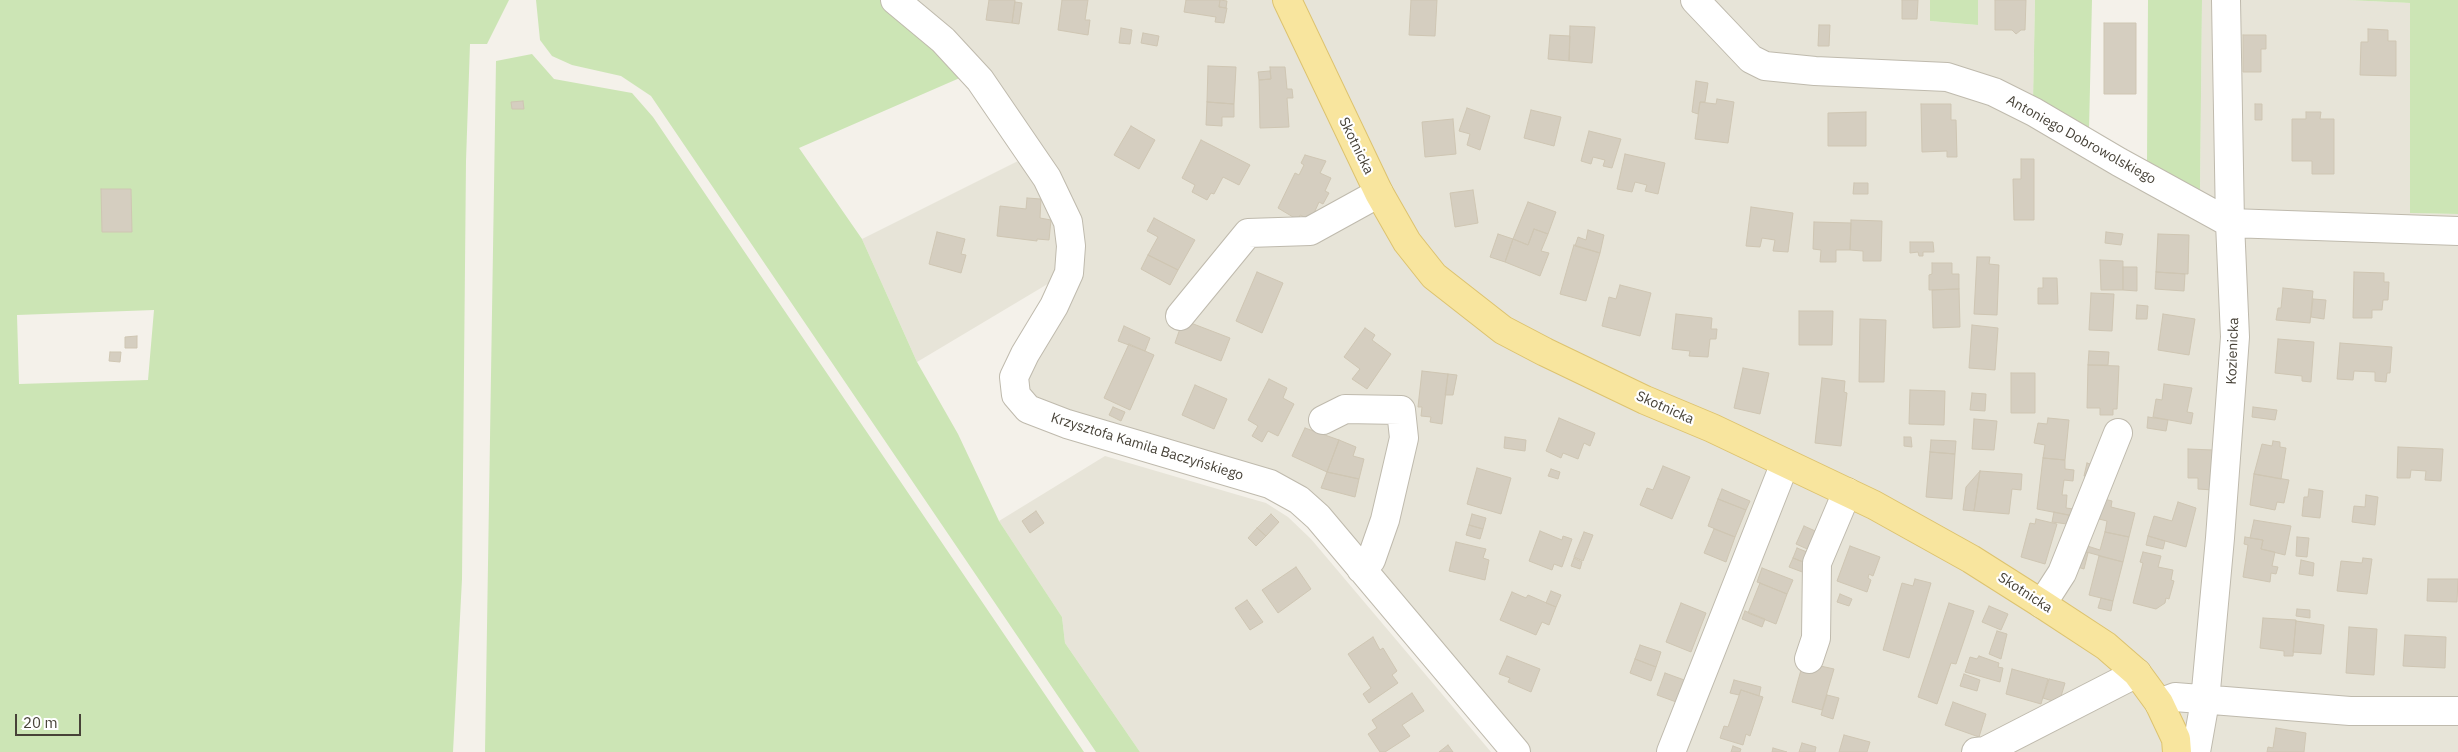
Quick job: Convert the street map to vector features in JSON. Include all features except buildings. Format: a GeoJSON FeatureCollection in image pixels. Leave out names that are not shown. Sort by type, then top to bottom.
{"type":"FeatureCollection","features":[{"type":"Feature","properties":{"kind":"main road","name":"Skotnicka"},"geometry":{"type":"LineString","coordinates":[[1287,0],[1378,193],[1407,242],[1434,276],[1503,330],[1545,352],[1847,492],[1971,559],[2042,604],[2106,646],[2137,673],[2164,713],[2176,739],[2177,752]]}},
{"type":"Feature","properties":{"kind":"street","name":"Krzysztofa Kamila Baczyńskiego"},"geometry":{"type":"LineString","coordinates":[[895,0],[943,40],[980,80],[1047,178],[1068,222],[1072,246],[1069,273],[1054,306],[1025,354],[1014,377],[1016,395],[1028,409],[1067,424],[1270,484],[1299,500],[1318,517],[1516,752]]}},
{"type":"Feature","properties":{"kind":"street","name":"Antoniego Dobrowolskiego"},"geometry":{"type":"LineString","coordinates":[[1694,0],[1751,59],[1765,66],[1815,71],[1947,77],[1994,92],[2034,112],[2119,162],[2230,223],[2458,231]]}},
{"type":"Feature","properties":{"kind":"street","name":"Kozienicka"},"geometry":{"type":"LineString","coordinates":[[2204,708],[2236,337],[2230,223],[2226,0]]}},
{"type":"Feature","properties":{"kind":"street"},"geometry":{"type":"LineString","coordinates":[[1180,316],[1248,233],[1310,231],[1378,193]]}},
{"type":"Feature","properties":{"kind":"street"},"geometry":{"type":"LineString","coordinates":[[1322,420],[1346,409],[1401,410],[1404,438],[1385,520],[1370,560],[1361,569]]}},
{"type":"Feature","properties":{"kind":"street"},"geometry":{"type":"LineString","coordinates":[[2042,604],[2062,573],[2118,433]]}},
{"type":"Feature","properties":{"kind":"street"},"geometry":{"type":"LineString","coordinates":[[1671,752],[1785,463]]}},
{"type":"Feature","properties":{"kind":"street"},"geometry":{"type":"LineString","coordinates":[[1809,659],[1816,638],[1817,564],[1847,492]]}},
{"type":"Feature","properties":{"kind":"street"},"geometry":{"type":"LineString","coordinates":[[1982,752],[2137,673]]}},
{"type":"Feature","properties":{"kind":"street"},"geometry":{"type":"LineString","coordinates":[[2204,708],[2458,711]]}},
{"type":"Feature","properties":{"kind":"street"},"geometry":{"type":"LineString","coordinates":[[2164,713],[2194,720],[2204,708]]}},
{"type":"Feature","properties":{"kind":"street"},"geometry":{"type":"LineString","coordinates":[[2196,752],[2204,708]]}},
{"type":"Feature","properties":{"kind":"shaded area"},"geometry":{"type":"Polygon","coordinates":[[[913,0],[1686,0],[1714,25],[1716,0],[1930,0],[1930,21],[1978,25],[1978,0],[2035,0],[2033,101],[2200,191],[2202,0],[2347,0],[2410,3],[2410,213],[2458,214],[2458,752],[1522,752],[1321,513],[1020,393],[1083,248],[913,0]]]}},
{"type":"Feature","properties":{"kind":"shaded area"},"geometry":{"type":"Polygon","coordinates":[[[1024,158],[1061,222],[1061,276],[917,362],[862,239],[1024,158]]]}},
{"type":"Feature","properties":{"kind":"shaded area"},"geometry":{"type":"Polygon","coordinates":[[[1105,456],[1266,503],[1288,517],[1311,539],[1491,752],[1140,752],[1065,643],[1062,617],[999,521],[1105,456]]]}},
{"type":"Feature","properties":{"kind":"green space"},"geometry":{"type":"Polygon","coordinates":[[[0,0],[509,0],[487,44],[470,44],[466,161],[462,579],[453,752],[0,752],[0,0]],[[154,310],[17,315],[19,384],[148,380],[154,310]]]}},
{"type":"Feature","properties":{"kind":"green space"},"geometry":{"type":"Polygon","coordinates":[[[536,0],[884,0],[962,77],[799,148],[862,239],[917,362],[958,434],[999,521],[1062,617],[1065,643],[1140,752],[1096,752],[651,96],[621,76],[572,65],[552,56],[540,40],[536,0]]]}},
{"type":"Feature","properties":{"kind":"green space"},"geometry":{"type":"Polygon","coordinates":[[[1930,0],[1978,0],[1978,25],[1930,21],[1930,0]]]}},
{"type":"Feature","properties":{"kind":"green space"},"geometry":{"type":"Polygon","coordinates":[[[2035,0],[2092,0],[2089,130],[2033,101],[2035,0]]]}},
{"type":"Feature","properties":{"kind":"green space"},"geometry":{"type":"Polygon","coordinates":[[[2148,0],[2202,0],[2200,191],[2147,162],[2148,0]]]}},
{"type":"Feature","properties":{"kind":"green space"},"geometry":{"type":"Polygon","coordinates":[[[2347,0],[2458,0],[2458,214],[2410,213],[2410,3],[2347,0]]]}},
{"type":"Feature","properties":{"kind":"green space"},"geometry":{"type":"Polygon","coordinates":[[[532,54],[554,79],[632,93],[653,117],[1084,752],[485,752],[496,61],[532,54]]]}}]}
